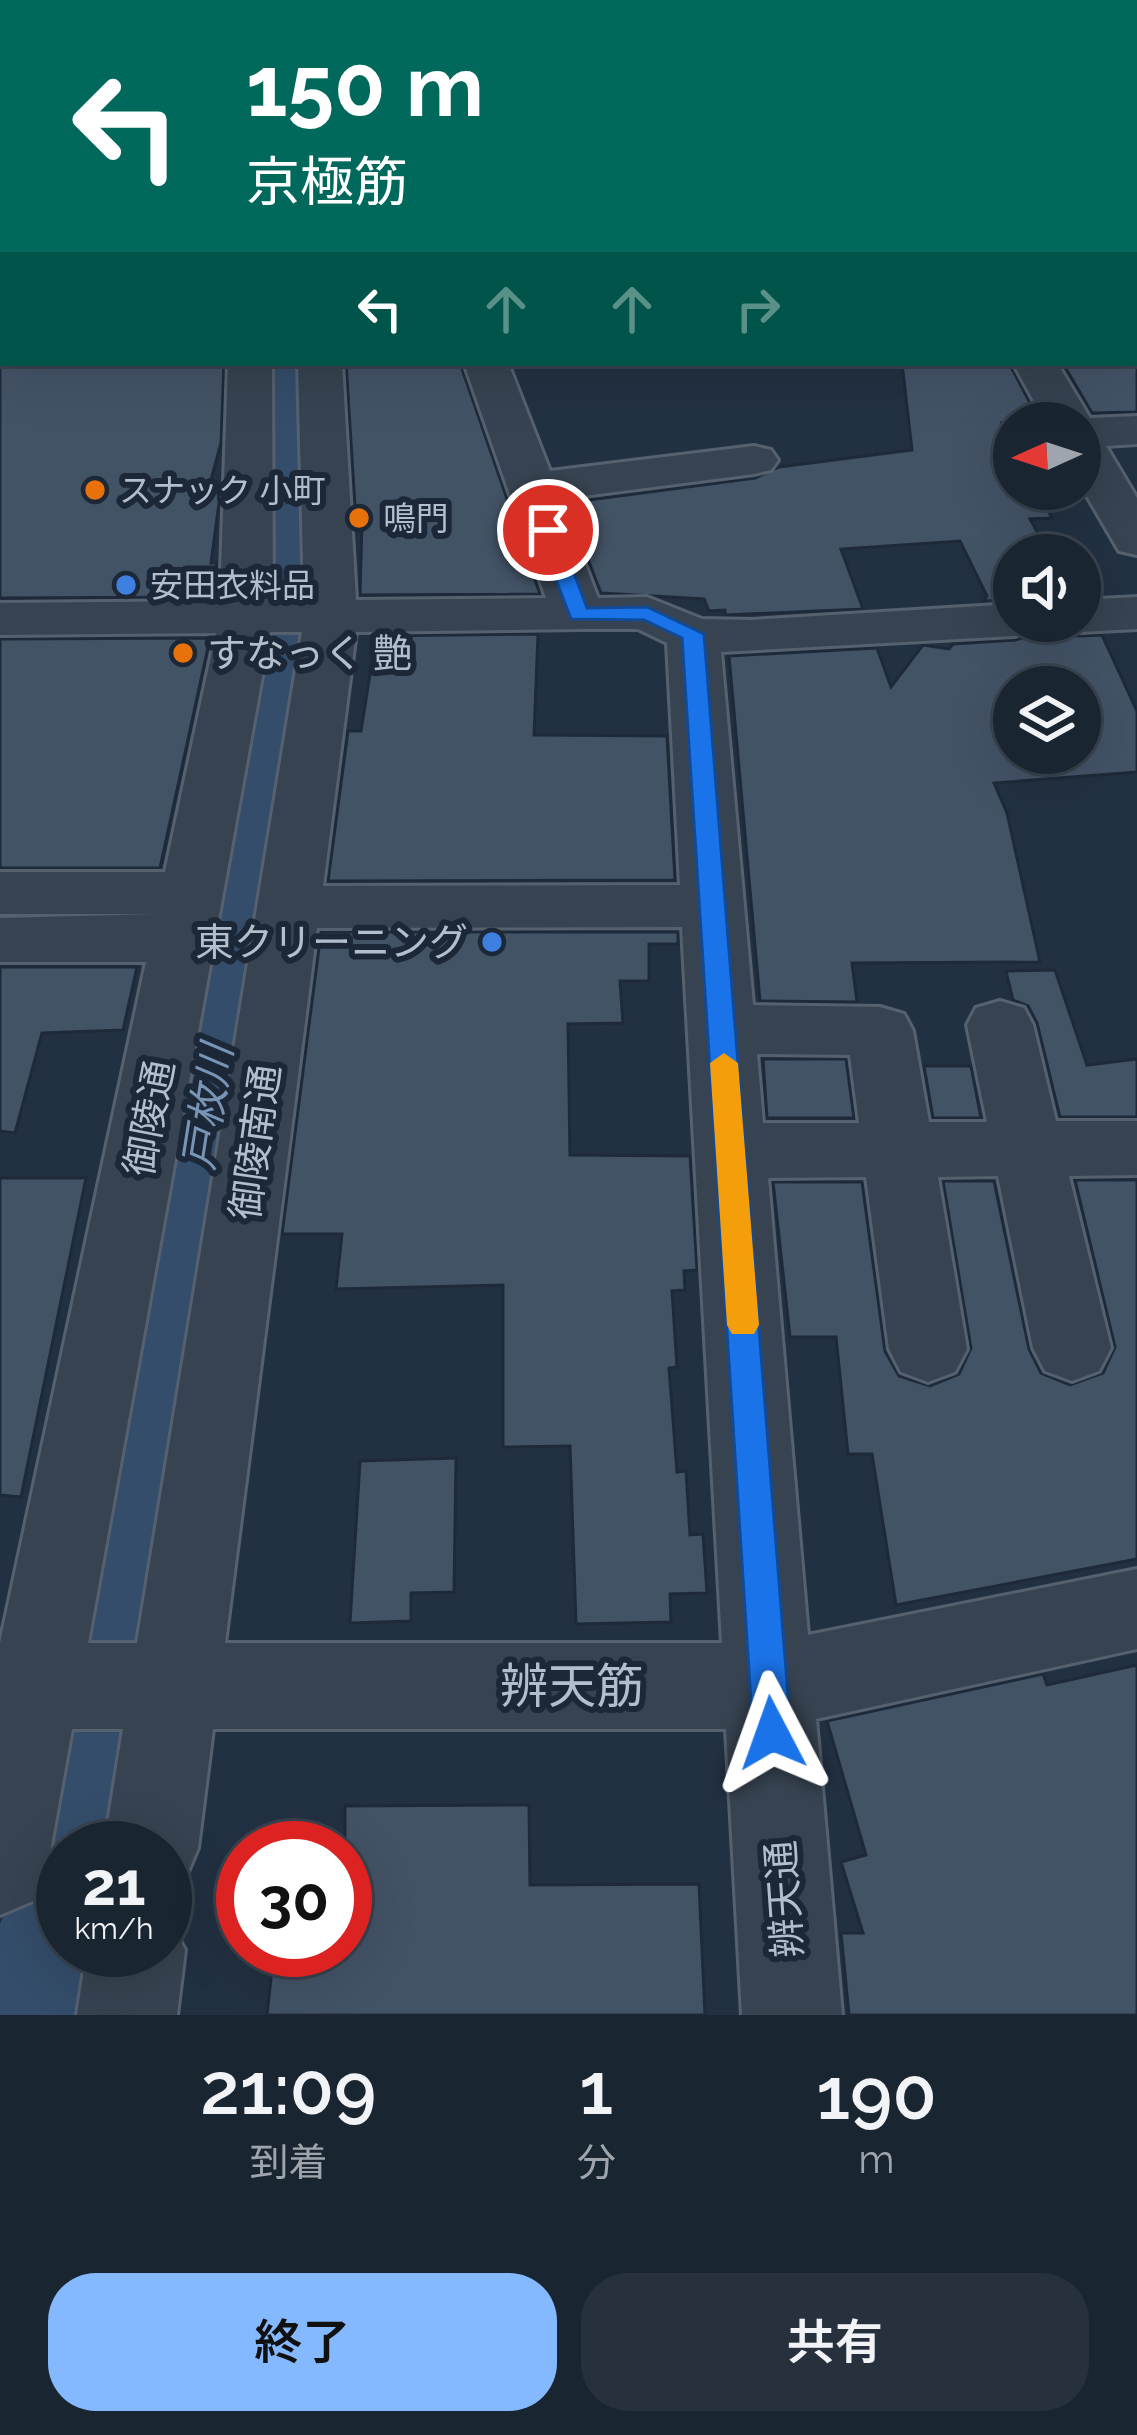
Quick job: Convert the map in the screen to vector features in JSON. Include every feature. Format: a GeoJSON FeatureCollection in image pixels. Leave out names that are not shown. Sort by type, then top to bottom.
{"type":"FeatureCollection","features":[{"type":"Feature","properties":{"kind":"street","name":"御陵通"},"geometry":{"type":"LineString","coordinates":[[0,1868],[32,1686],[252,619],[250,366]]}},
{"type":"Feature","properties":{"kind":"street","name":"御陵南通"},"geometry":{"type":"LineString","coordinates":[[154,1821],[164,1686],[289,907],[324,618],[320,366]]}},
{"type":"Feature","properties":{"kind":"street"},"geometry":{"type":"LineString","coordinates":[[487,366],[578,614]]}},
{"type":"Feature","properties":{"kind":"street"},"geometry":{"type":"LineString","coordinates":[[1037,366],[1057,402]]}},
{"type":"Feature","properties":{"kind":"street"},"geometry":{"type":"LineString","coordinates":[[1101,435],[1137,430]]}},
{"type":"Feature","properties":{"kind":"street"},"geometry":{"type":"LineString","coordinates":[[532,488],[754,460]]}},
{"type":"Feature","properties":{"kind":"street"},"geometry":{"type":"LineString","coordinates":[[1101,476],[1137,540]]}},
{"type":"Feature","properties":{"kind":"street"},"geometry":{"type":"LineString","coordinates":[[0,619],[647,614],[693,634],[752,636],[993,621]]}},
{"type":"Feature","properties":{"kind":"street"},"geometry":{"type":"LineString","coordinates":[[1107,615],[1137,662]]}},
{"type":"Feature","properties":{"kind":"street","name":"辨天通"},"geometry":{"type":"LineString","coordinates":[[693,634],[792,2015]]}},
{"type":"Feature","properties":{"kind":"street"},"geometry":{"type":"LineString","coordinates":[[0,892],[189,916]]}},
{"type":"Feature","properties":{"kind":"street"},"geometry":{"type":"LineString","coordinates":[[289,907],[712,906]]}},
{"type":"Feature","properties":{"kind":"street"},"geometry":{"type":"LineString","coordinates":[[0,940],[189,916]]}},
{"type":"Feature","properties":{"kind":"street"},"geometry":{"type":"LineString","coordinates":[[1000,1025],[1072,1348]]}},
{"type":"Feature","properties":{"kind":"street"},"geometry":{"type":"LineString","coordinates":[[722,1029],[880,1031],[928,1349]]}},
{"type":"Feature","properties":{"kind":"street"},"geometry":{"type":"LineString","coordinates":[[730,1151],[1136,1148]]}},
{"type":"Feature","properties":{"kind":"street","name":"辨天筋"},"geometry":{"type":"LineString","coordinates":[[32,1686],[769,1686],[1137,1609]]}},
{"type":"Feature","properties":{"kind":"street"},"geometry":{"type":"LineString","coordinates":[[127,2015],[132,1977]]}},
{"type":"Feature","properties":{"kind":"building"},"geometry":{"type":"Polygon","coordinates":[[[0,366],[224,366],[221,443],[208,491],[218,491],[219,503],[211,563],[217,563],[209,597],[0,598],[0,366]]]}},
{"type":"Feature","properties":{"kind":"building"},"geometry":{"type":"Polygon","coordinates":[[[346,366],[461,366],[540,594],[360,595],[362,522],[356,522],[346,366]]]}},
{"type":"Feature","properties":{"kind":"building"},"geometry":{"type":"Polygon","coordinates":[[[902,366],[1011,366],[1029,402],[993,402],[993,510],[1048,510],[1052,518],[1030,519],[1038,534],[993,534],[993,601],[984,601],[987,596],[960,541],[841,549],[863,609],[725,615],[725,610],[709,611],[704,599],[601,593],[566,503],[755,478],[779,467],[912,450],[902,366]]]}},
{"type":"Feature","properties":{"kind":"building"},"geometry":{"type":"Polygon","coordinates":[[[1137,366],[1137,412],[1101,413],[1101,402],[1086,402],[1065,367],[1137,366]]]}},
{"type":"Feature","properties":{"kind":"building"},"geometry":{"type":"Polygon","coordinates":[[[538,634],[534,735],[667,736],[675,880],[328,881],[348,731],[361,731],[376,636],[538,634]]]}},
{"type":"Feature","properties":{"kind":"building"},"geometry":{"type":"Polygon","coordinates":[[[1102,635],[1137,711],[1137,772],[994,783],[1007,813],[1040,962],[852,963],[857,1002],[760,1001],[729,656],[877,648],[891,687],[923,645],[949,649],[953,644],[1101,642],[1102,635]]]}},
{"type":"Feature","properties":{"kind":"building"},"geometry":{"type":"Polygon","coordinates":[[[210,638],[160,868],[0,868],[0,639],[210,638]]]}},
{"type":"Feature","properties":{"kind":"building"},"geometry":{"type":"Polygon","coordinates":[[[321,932],[678,932],[678,944],[649,944],[649,981],[620,981],[623,1023],[568,1024],[570,1155],[690,1156],[697,1270],[684,1271],[685,1290],[672,1291],[677,1367],[669,1368],[677,1472],[686,1471],[690,1535],[703,1534],[707,1593],[670,1594],[671,1622],[576,1624],[570,1446],[503,1447],[503,1285],[336,1289],[342,1234],[282,1234],[321,932]]]}},
{"type":"Feature","properties":{"kind":"building"},"geometry":{"type":"Polygon","coordinates":[[[0,967],[137,967],[123,1030],[42,1033],[15,1133],[0,1131],[0,967]]]}},
{"type":"Feature","properties":{"kind":"building"},"geometry":{"type":"Polygon","coordinates":[[[1055,970],[1087,1065],[1137,1059],[1137,1117],[1060,1117],[1037,1023],[1028,1006],[1013,1000],[1006,971],[1055,970]]]}},
{"type":"Feature","properties":{"kind":"building"},"geometry":{"type":"Polygon","coordinates":[[[763,1059],[846,1059],[854,1118],[767,1118],[763,1059]]]}},
{"type":"Feature","properties":{"kind":"building"},"geometry":{"type":"Polygon","coordinates":[[[924,1066],[971,1066],[981,1118],[933,1118],[924,1066]]]}},
{"type":"Feature","properties":{"kind":"building"},"geometry":{"type":"Polygon","coordinates":[[[0,1178],[86,1178],[21,1497],[0,1495],[0,1178]]]}},
{"type":"Feature","properties":{"kind":"building"},"geometry":{"type":"Polygon","coordinates":[[[1075,1180],[1137,1180],[1137,1559],[896,1605],[872,1454],[848,1454],[836,1337],[790,1337],[773,1182],[862,1182],[885,1351],[899,1376],[930,1386],[959,1374],[971,1348],[943,1181],[994,1181],[1029,1349],[1041,1373],[1070,1385],[1103,1373],[1115,1347],[1075,1180]]]}},
{"type":"Feature","properties":{"kind":"building"},"geometry":{"type":"Polygon","coordinates":[[[456,1458],[454,1592],[411,1593],[411,1621],[350,1623],[360,1461],[456,1458]]]}},
{"type":"Feature","properties":{"kind":"building"},"geometry":{"type":"Polygon","coordinates":[[[1137,1665],[1137,2015],[849,2015],[841,1933],[863,1933],[841,1862],[866,1855],[827,1721],[1043,1674],[1047,1685],[1137,1665]]]}},
{"type":"Feature","properties":{"kind":"building"},"geometry":{"type":"Polygon","coordinates":[[[529,1805],[530,1885],[699,1884],[705,2015],[267,2015],[271,1977],[372,1977],[372,1821],[345,1821],[345,1806],[529,1805]]]}},
{"type":"Feature","properties":{"kind":"waterway","name":"戸枚川"},"geometry":{"type":"LineString","coordinates":[[91,1821],[281,660],[286,605],[283,366]]}},
{"type":"Feature","properties":{"kind":"waterway","name":"戸枚川"},"geometry":{"type":"LineString","coordinates":[[58,2015],[64,1977]]}},
{"type":"Feature","properties":{"kind":"slow traffic"},"geometry":{"type":"LineString","coordinates":[[724,1063],[743,1325]]}},
{"type":"Feature","properties":{"kind":"place","name":"スナック 小町"},"geometry":{"type":"Point","coordinates":[95,490]}},
{"type":"Feature","properties":{"kind":"place","name":"鳴門"},"geometry":{"type":"Point","coordinates":[359,518]}},
{"type":"Feature","properties":{"kind":"place","name":"安田衣料品"},"geometry":{"type":"Point","coordinates":[126,585]}},
{"type":"Feature","properties":{"kind":"place","name":"すなっく 艶"},"geometry":{"type":"Point","coordinates":[183,653]}},
{"type":"Feature","properties":{"kind":"place","name":"東クリーニング"},"geometry":{"type":"Point","coordinates":[492,942]}},
{"type":"Feature","properties":{"kind":"route"},"geometry":{"type":"LineString","coordinates":[[548,530],[578,614],[647,614],[693,634],[772,1733]]}}]}
